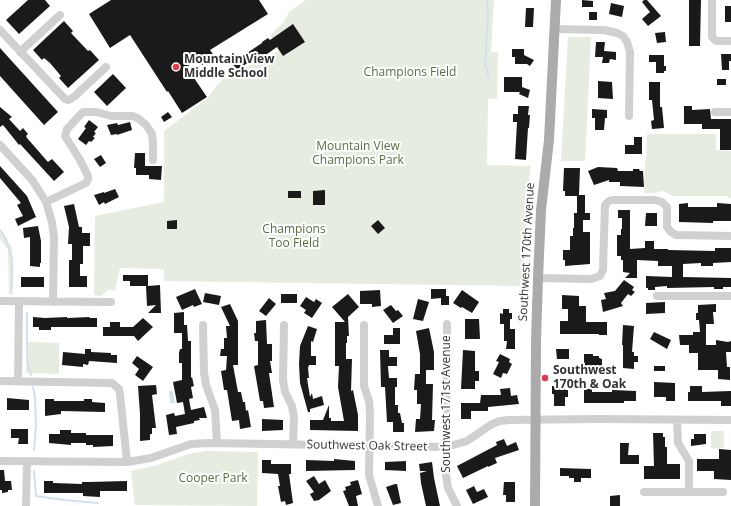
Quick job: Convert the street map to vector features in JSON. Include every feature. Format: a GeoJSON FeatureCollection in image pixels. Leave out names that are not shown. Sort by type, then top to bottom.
{"type":"FeatureCollection","features":[{"type":"Feature","properties":{"kind":"main road","name":"Southwest 170th Avenue"},"geometry":{"type":"LineString","coordinates":[[535,506],[538,278],[541,210],[549,140],[556,0]]}},
{"type":"Feature","properties":{"kind":"street"},"geometry":{"type":"LineString","coordinates":[[712,0],[712,37],[716,41],[731,41]]}},
{"type":"Feature","properties":{"kind":"street"},"geometry":{"type":"LineString","coordinates":[[20,52],[60,15]]}},
{"type":"Feature","properties":{"kind":"street"},"geometry":{"type":"LineString","coordinates":[[554,29],[604,30],[623,36],[627,42],[630,52],[629,116]]}},
{"type":"Feature","properties":{"kind":"street"},"geometry":{"type":"LineString","coordinates":[[0,30],[62,98],[69,100],[75,96],[106,67]]}},
{"type":"Feature","properties":{"kind":"street"},"geometry":{"type":"LineString","coordinates":[[46,202],[86,183],[88,180],[88,176],[80,160],[65,136],[67,129],[83,112],[96,112],[111,116],[133,116],[139,119],[146,125],[152,134],[153,160]]}},
{"type":"Feature","properties":{"kind":"street"},"geometry":{"type":"LineString","coordinates":[[715,112],[731,112]]}},
{"type":"Feature","properties":{"kind":"street"},"geometry":{"type":"LineString","coordinates":[[0,145],[33,181],[46,202],[52,222],[54,238],[53,302]]}},
{"type":"Feature","properties":{"kind":"street"},"geometry":{"type":"LineString","coordinates":[[538,278],[591,279],[596,278],[603,273],[604,208],[608,200],[660,200],[664,202],[667,207],[667,227],[670,233],[680,236],[731,236]]}},
{"type":"Feature","properties":{"kind":"street"},"geometry":{"type":"LineString","coordinates":[[657,296],[731,296]]}},
{"type":"Feature","properties":{"kind":"street"},"geometry":{"type":"LineString","coordinates":[[0,301],[111,302]]}},
{"type":"Feature","properties":{"kind":"street"},"geometry":{"type":"LineString","coordinates":[[18,381],[19,301]]}},
{"type":"Feature","properties":{"kind":"street","name":"Southwest 171st Avenue"},"geometry":{"type":"LineString","coordinates":[[447,324],[446,476],[448,488],[457,506]]}},
{"type":"Feature","properties":{"kind":"street"},"geometry":{"type":"LineString","coordinates":[[204,325],[204,373],[206,385],[215,410],[217,443]]}},
{"type":"Feature","properties":{"kind":"street"},"geometry":{"type":"LineString","coordinates":[[284,325],[284,380],[285,392],[292,406],[294,417],[293,444]]}},
{"type":"Feature","properties":{"kind":"street"},"geometry":{"type":"LineString","coordinates":[[364,325],[364,386],[370,414],[370,475],[378,506]]}},
{"type":"Feature","properties":{"kind":"street"},"geometry":{"type":"LineString","coordinates":[[0,381],[112,383],[119,389],[120,394],[127,462]]}},
{"type":"Feature","properties":{"kind":"street","name":"Southwest Oak Street"},"geometry":{"type":"LineString","coordinates":[[0,461],[127,462],[151,458],[191,444],[217,443],[446,447],[466,441],[492,424],[500,421],[535,419],[731,420]]}},
{"type":"Feature","properties":{"kind":"street"},"geometry":{"type":"LineString","coordinates":[[677,420],[678,443],[689,461],[689,491]]}},
{"type":"Feature","properties":{"kind":"street"},"geometry":{"type":"LineString","coordinates":[[26,506],[27,462]]}},
{"type":"Feature","properties":{"kind":"street"},"geometry":{"type":"LineString","coordinates":[[644,492],[723,492]]}},
{"type":"Feature","properties":{"kind":"green space","name":"Mountain View Champions Park"},"geometry":{"type":"Polygon","coordinates":[[[306,0],[494,0],[491,52],[498,52],[497,99],[488,99],[487,165],[531,166],[528,188],[531,191],[530,212],[527,212],[523,286],[164,281],[164,269],[120,268],[115,290],[108,290],[101,296],[94,295],[95,216],[164,202],[164,131],[208,98],[217,85],[227,76],[240,69],[260,62],[280,50],[270,35],[284,22],[289,12],[306,0]]]}},
{"type":"Feature","properties":{"kind":"green space"},"geometry":{"type":"Polygon","coordinates":[[[568,37],[591,37],[585,161],[561,161],[568,37]]]}},
{"type":"Feature","properties":{"kind":"green space"},"geometry":{"type":"Polygon","coordinates":[[[647,134],[716,134],[716,150],[731,151],[731,198],[728,198],[727,196],[673,196],[663,191],[644,193],[647,134]]]}},
{"type":"Feature","properties":{"kind":"green space"},"geometry":{"type":"Polygon","coordinates":[[[0,232],[12,247],[13,294],[9,294],[8,249],[0,239],[0,232]]]}},
{"type":"Feature","properties":{"kind":"green space"},"geometry":{"type":"Polygon","coordinates":[[[26,342],[59,343],[59,374],[27,373],[26,342]]]}},
{"type":"Feature","properties":{"kind":"green space"},"geometry":{"type":"Polygon","coordinates":[[[711,431],[724,431],[724,448],[711,448],[711,431]]]}},
{"type":"Feature","properties":{"kind":"green space","name":"Cooper Park"},"geometry":{"type":"Polygon","coordinates":[[[206,451],[258,452],[257,506],[135,505],[131,471],[157,465],[188,454],[206,451]]]}},
{"type":"Feature","properties":{"kind":"water"},"geometry":{"type":"Polygon","coordinates":[[[169,391],[173,391],[175,403],[170,403],[169,391]]]}},
{"type":"Feature","properties":{"kind":"building"},"geometry":{"type":"Polygon","coordinates":[[[28,0],[45,0],[50,6],[19,34],[6,20],[28,0]]]}},
{"type":"Feature","properties":{"kind":"building"},"geometry":{"type":"Polygon","coordinates":[[[111,0],[259,0],[268,14],[210,50],[215,57],[202,65],[198,59],[188,66],[194,74],[192,75],[207,97],[182,113],[130,35],[110,48],[89,14],[111,0]]]}},
{"type":"Feature","properties":{"kind":"building"},"geometry":{"type":"Polygon","coordinates":[[[582,0],[593,1],[593,7],[582,7],[582,0]]]}},
{"type":"Feature","properties":{"kind":"building"},"geometry":{"type":"Polygon","coordinates":[[[647,0],[661,16],[648,26],[642,19],[650,12],[642,2],[647,0]]]}},
{"type":"Feature","properties":{"kind":"building"},"geometry":{"type":"Polygon","coordinates":[[[689,0],[701,0],[700,46],[689,46],[689,0]]]}},
{"type":"Feature","properties":{"kind":"building"},"geometry":{"type":"Polygon","coordinates":[[[611,3],[624,6],[622,17],[609,14],[611,3]]]}},
{"type":"Feature","properties":{"kind":"building"},"geometry":{"type":"Polygon","coordinates":[[[725,6],[731,6],[731,22],[725,22],[725,6]]]}},
{"type":"Feature","properties":{"kind":"building"},"geometry":{"type":"Polygon","coordinates":[[[526,8],[534,8],[533,27],[525,27],[526,8]]]}},
{"type":"Feature","properties":{"kind":"building"},"geometry":{"type":"Polygon","coordinates":[[[589,12],[597,12],[597,20],[589,20],[589,12]]]}},
{"type":"Feature","properties":{"kind":"building"},"geometry":{"type":"Polygon","coordinates":[[[64,21],[73,31],[71,33],[99,60],[68,88],[59,78],[61,76],[50,63],[44,58],[42,60],[33,50],[64,21]]]}},
{"type":"Feature","properties":{"kind":"building"},"geometry":{"type":"Polygon","coordinates":[[[293,24],[305,42],[283,56],[277,47],[261,60],[258,56],[237,70],[232,63],[268,38],[270,40],[293,24]]]}},
{"type":"Feature","properties":{"kind":"building"},"geometry":{"type":"Polygon","coordinates":[[[665,32],[666,42],[657,43],[655,33],[665,32]]]}},
{"type":"Feature","properties":{"kind":"building"},"geometry":{"type":"Polygon","coordinates":[[[596,42],[605,42],[604,51],[616,52],[616,60],[610,59],[609,63],[602,63],[603,57],[595,57],[596,42]]]}},
{"type":"Feature","properties":{"kind":"building"},"geometry":{"type":"Polygon","coordinates":[[[0,48],[58,112],[44,125],[0,76],[0,48]]]}},
{"type":"Feature","properties":{"kind":"building"},"geometry":{"type":"Polygon","coordinates":[[[512,49],[524,49],[524,55],[534,60],[530,66],[527,64],[515,64],[515,57],[512,57],[512,49]]]}},
{"type":"Feature","properties":{"kind":"building"},"geometry":{"type":"Polygon","coordinates":[[[721,54],[731,54],[729,70],[722,70],[721,54]]]}},
{"type":"Feature","properties":{"kind":"building"},"geometry":{"type":"Polygon","coordinates":[[[649,55],[664,55],[664,66],[666,66],[666,71],[664,71],[664,73],[656,73],[656,62],[649,62],[649,55]]]}},
{"type":"Feature","properties":{"kind":"building"},"geometry":{"type":"Polygon","coordinates":[[[113,74],[126,88],[107,106],[94,92],[113,74]]]}},
{"type":"Feature","properties":{"kind":"building"},"geometry":{"type":"Polygon","coordinates":[[[504,77],[522,77],[522,87],[530,90],[528,98],[519,94],[520,92],[504,92],[504,77]]]}},
{"type":"Feature","properties":{"kind":"building"},"geometry":{"type":"Polygon","coordinates":[[[717,79],[726,79],[726,85],[717,85],[717,79]]]}},
{"type":"Feature","properties":{"kind":"building"},"geometry":{"type":"Polygon","coordinates":[[[598,81],[612,82],[613,99],[598,98],[598,81]]]}},
{"type":"Feature","properties":{"kind":"building"},"geometry":{"type":"Polygon","coordinates":[[[649,82],[660,82],[660,107],[662,107],[664,128],[652,129],[651,121],[654,120],[652,100],[649,100],[649,82]]]}},
{"type":"Feature","properties":{"kind":"building"},"geometry":{"type":"Polygon","coordinates":[[[518,106],[529,106],[528,115],[530,115],[526,160],[515,159],[517,122],[513,122],[513,114],[518,114],[518,106]]]}},
{"type":"Feature","properties":{"kind":"building"},"geometry":{"type":"Polygon","coordinates":[[[684,106],[692,106],[692,110],[710,109],[711,119],[731,119],[731,150],[720,150],[720,129],[702,129],[702,124],[684,124],[684,106]]]}},
{"type":"Feature","properties":{"kind":"building"},"geometry":{"type":"Polygon","coordinates":[[[0,107],[12,117],[9,119],[20,131],[23,128],[28,134],[26,136],[27,138],[48,162],[52,159],[64,172],[54,181],[20,144],[19,145],[3,125],[0,127],[0,107]]]}},
{"type":"Feature","properties":{"kind":"building"},"geometry":{"type":"Polygon","coordinates":[[[592,109],[607,110],[604,130],[595,130],[595,118],[592,118],[592,109]]]}},
{"type":"Feature","properties":{"kind":"building"},"geometry":{"type":"Polygon","coordinates":[[[168,112],[172,117],[164,122],[161,117],[168,112]]]}},
{"type":"Feature","properties":{"kind":"building"},"geometry":{"type":"Polygon","coordinates":[[[89,120],[98,127],[94,132],[96,133],[93,137],[95,138],[91,142],[89,141],[86,145],[78,139],[86,128],[84,127],[89,120]]]}},
{"type":"Feature","properties":{"kind":"building"},"geometry":{"type":"Polygon","coordinates":[[[130,122],[132,130],[117,135],[111,135],[107,125],[117,123],[118,125],[130,122]]]}},
{"type":"Feature","properties":{"kind":"building"},"geometry":{"type":"Polygon","coordinates":[[[634,137],[642,137],[642,154],[625,154],[625,145],[634,145],[634,137]]]}},
{"type":"Feature","properties":{"kind":"building"},"geometry":{"type":"Polygon","coordinates":[[[135,153],[145,153],[145,166],[162,166],[161,180],[149,179],[149,175],[136,175],[136,168],[134,168],[135,153]]]}},
{"type":"Feature","properties":{"kind":"building"},"geometry":{"type":"Polygon","coordinates":[[[101,155],[106,163],[100,167],[94,159],[101,155]]]}},
{"type":"Feature","properties":{"kind":"building"},"geometry":{"type":"Polygon","coordinates":[[[0,166],[27,196],[36,217],[18,226],[15,219],[23,216],[17,205],[21,203],[0,178],[0,166]]]}},
{"type":"Feature","properties":{"kind":"building"},"geometry":{"type":"Polygon","coordinates":[[[598,167],[617,168],[618,171],[633,171],[633,169],[639,169],[640,171],[643,171],[644,187],[620,186],[620,182],[609,182],[609,180],[594,185],[588,171],[598,167]]]}},
{"type":"Feature","properties":{"kind":"building"},"geometry":{"type":"Polygon","coordinates":[[[564,168],[580,168],[579,195],[585,195],[585,213],[590,213],[590,220],[583,220],[583,232],[590,232],[590,264],[565,266],[565,260],[563,260],[563,250],[570,250],[570,236],[573,236],[574,228],[574,213],[577,213],[577,196],[565,196],[565,191],[563,191],[564,168]]]}},
{"type":"Feature","properties":{"kind":"building"},"geometry":{"type":"Polygon","coordinates":[[[115,189],[119,197],[105,204],[104,202],[99,205],[94,195],[115,189]]]}},
{"type":"Feature","properties":{"kind":"building"},"geometry":{"type":"Polygon","coordinates":[[[325,190],[325,205],[313,205],[313,191],[325,190]]]}},
{"type":"Feature","properties":{"kind":"building"},"geometry":{"type":"Polygon","coordinates":[[[288,191],[301,191],[301,198],[288,198],[288,191]]]}},
{"type":"Feature","properties":{"kind":"building"},"geometry":{"type":"Polygon","coordinates":[[[688,203],[688,207],[717,207],[717,203],[731,204],[731,221],[713,221],[713,223],[679,222],[679,204],[688,203]]]}},
{"type":"Feature","properties":{"kind":"building"},"geometry":{"type":"Polygon","coordinates":[[[74,204],[79,227],[82,227],[82,233],[90,233],[90,246],[83,246],[83,264],[80,264],[80,276],[87,276],[87,287],[69,287],[69,260],[72,260],[72,244],[68,244],[69,227],[64,206],[74,204]]]}},
{"type":"Feature","properties":{"kind":"building"},"geometry":{"type":"Polygon","coordinates":[[[618,210],[630,210],[630,249],[645,248],[645,241],[654,241],[654,249],[715,251],[715,248],[731,248],[731,262],[713,263],[713,266],[701,266],[701,263],[683,264],[683,277],[731,278],[731,287],[714,289],[714,287],[667,288],[667,286],[655,287],[655,290],[648,290],[648,288],[646,288],[646,276],[672,277],[672,266],[658,266],[658,261],[637,260],[637,278],[625,278],[630,273],[623,272],[623,260],[621,260],[621,256],[617,256],[617,235],[621,235],[622,229],[622,218],[618,218],[618,210]]]}},
{"type":"Feature","properties":{"kind":"building"},"geometry":{"type":"Polygon","coordinates":[[[646,213],[657,213],[657,226],[645,226],[646,213]]]}},
{"type":"Feature","properties":{"kind":"building"},"geometry":{"type":"Polygon","coordinates":[[[177,220],[177,229],[167,229],[167,221],[177,220]]]}},
{"type":"Feature","properties":{"kind":"building"},"geometry":{"type":"Polygon","coordinates":[[[378,220],[385,228],[378,234],[371,226],[378,220]]]}},
{"type":"Feature","properties":{"kind":"building"},"geometry":{"type":"Polygon","coordinates":[[[38,226],[41,241],[40,267],[30,266],[30,237],[24,238],[23,228],[38,226]]]}},
{"type":"Feature","properties":{"kind":"building"},"geometry":{"type":"Polygon","coordinates":[[[123,275],[148,275],[148,286],[160,285],[161,313],[148,313],[156,305],[147,306],[146,286],[130,286],[130,281],[123,281],[123,275]]]}},
{"type":"Feature","properties":{"kind":"building"},"geometry":{"type":"Polygon","coordinates":[[[21,277],[44,277],[44,287],[21,287],[21,277]]]}},
{"type":"Feature","properties":{"kind":"building"},"geometry":{"type":"Polygon","coordinates":[[[624,280],[634,287],[632,290],[635,292],[631,296],[628,294],[621,303],[623,306],[603,312],[601,300],[606,299],[604,293],[615,291],[624,280]]]}},
{"type":"Feature","properties":{"kind":"building"},"geometry":{"type":"Polygon","coordinates":[[[195,289],[202,304],[194,307],[193,305],[182,310],[176,297],[195,289]]]}},
{"type":"Feature","properties":{"kind":"building"},"geometry":{"type":"Polygon","coordinates":[[[431,289],[446,289],[446,296],[449,296],[449,305],[441,305],[441,298],[431,299],[431,289]]]}},
{"type":"Feature","properties":{"kind":"building"},"geometry":{"type":"Polygon","coordinates":[[[380,290],[381,306],[372,307],[372,304],[360,304],[360,291],[380,290]]]}},
{"type":"Feature","properties":{"kind":"building"},"geometry":{"type":"Polygon","coordinates":[[[462,290],[479,302],[472,313],[453,303],[462,290]]]}},
{"type":"Feature","properties":{"kind":"building"},"geometry":{"type":"Polygon","coordinates":[[[205,293],[221,296],[219,305],[203,302],[205,293]]]}},
{"type":"Feature","properties":{"kind":"building"},"geometry":{"type":"Polygon","coordinates":[[[281,294],[297,294],[297,303],[281,303],[281,294]]]}},
{"type":"Feature","properties":{"kind":"building"},"geometry":{"type":"Polygon","coordinates":[[[348,294],[359,307],[348,317],[349,336],[347,336],[346,343],[346,359],[352,359],[351,391],[353,390],[358,415],[358,431],[310,430],[310,420],[323,420],[329,405],[329,418],[331,418],[331,421],[344,421],[338,387],[339,366],[335,366],[335,322],[345,322],[332,307],[348,294]]]}},
{"type":"Feature","properties":{"kind":"building"},"geometry":{"type":"Polygon","coordinates":[[[562,295],[579,296],[579,306],[586,306],[586,322],[607,322],[607,335],[560,334],[560,321],[568,321],[568,309],[562,309],[562,295]]]}},
{"type":"Feature","properties":{"kind":"building"},"geometry":{"type":"Polygon","coordinates":[[[306,297],[314,302],[316,299],[322,303],[312,318],[304,313],[306,310],[300,306],[306,297]]]}},
{"type":"Feature","properties":{"kind":"building"},"geometry":{"type":"Polygon","coordinates":[[[269,298],[276,304],[266,316],[259,311],[269,298]]]}},
{"type":"Feature","properties":{"kind":"building"},"geometry":{"type":"Polygon","coordinates":[[[418,299],[429,302],[423,321],[413,319],[418,299]]]}},
{"type":"Feature","properties":{"kind":"building"},"geometry":{"type":"Polygon","coordinates":[[[665,302],[665,313],[646,314],[646,303],[665,302]]]}},
{"type":"Feature","properties":{"kind":"building"},"geometry":{"type":"Polygon","coordinates":[[[230,304],[238,321],[238,365],[233,365],[238,392],[241,392],[243,402],[245,402],[246,411],[248,410],[251,427],[240,429],[239,420],[232,421],[227,390],[224,390],[221,371],[226,370],[227,356],[220,356],[221,349],[224,349],[224,338],[227,338],[226,326],[230,326],[221,307],[230,304]]]}},
{"type":"Feature","properties":{"kind":"building"},"geometry":{"type":"Polygon","coordinates":[[[716,304],[716,312],[713,312],[714,324],[706,324],[706,345],[716,345],[716,340],[731,341],[731,352],[726,352],[727,367],[730,367],[730,380],[718,379],[718,370],[698,370],[698,353],[689,353],[689,345],[680,345],[679,335],[693,335],[693,332],[700,332],[699,320],[696,320],[698,305],[716,304]]]}},
{"type":"Feature","properties":{"kind":"building"},"geometry":{"type":"Polygon","coordinates":[[[391,305],[403,316],[393,323],[383,310],[391,305]]]}},
{"type":"Feature","properties":{"kind":"building"},"geometry":{"type":"Polygon","coordinates":[[[503,309],[509,309],[509,313],[512,313],[512,319],[510,319],[510,329],[515,329],[515,349],[506,349],[507,341],[504,341],[504,324],[500,324],[500,313],[503,314],[503,309]]]}},
{"type":"Feature","properties":{"kind":"building"},"geometry":{"type":"Polygon","coordinates":[[[184,312],[184,325],[187,325],[188,341],[191,341],[191,378],[192,377],[194,386],[191,387],[193,398],[189,399],[191,410],[204,407],[207,418],[199,418],[200,420],[194,421],[194,423],[176,427],[177,434],[169,435],[166,415],[174,413],[175,416],[185,414],[183,402],[177,403],[173,382],[182,380],[182,363],[179,363],[179,353],[180,349],[182,349],[182,333],[174,333],[174,313],[184,312]]]}},
{"type":"Feature","properties":{"kind":"building"},"geometry":{"type":"Polygon","coordinates":[[[33,317],[97,318],[97,327],[51,327],[51,330],[39,330],[39,327],[33,327],[33,317]]]}},
{"type":"Feature","properties":{"kind":"building"},"geometry":{"type":"Polygon","coordinates":[[[143,318],[153,327],[138,341],[134,336],[103,336],[103,327],[110,327],[110,322],[120,322],[120,327],[133,327],[143,318]]]}},
{"type":"Feature","properties":{"kind":"building"},"geometry":{"type":"Polygon","coordinates":[[[465,319],[479,319],[480,339],[465,339],[465,319]]]}},
{"type":"Feature","properties":{"kind":"building"},"geometry":{"type":"Polygon","coordinates":[[[266,320],[267,344],[272,344],[272,361],[270,361],[272,373],[269,373],[274,407],[264,408],[263,401],[260,401],[254,366],[258,365],[258,341],[255,341],[254,333],[256,333],[256,321],[266,320]]]}},
{"type":"Feature","properties":{"kind":"building"},"geometry":{"type":"Polygon","coordinates":[[[623,325],[634,326],[632,352],[634,352],[634,356],[638,356],[638,362],[634,362],[634,369],[623,368],[623,325]]]}},
{"type":"Feature","properties":{"kind":"building"},"geometry":{"type":"Polygon","coordinates":[[[308,326],[317,329],[313,342],[311,341],[311,356],[316,356],[316,365],[309,365],[308,368],[309,378],[307,378],[310,397],[312,393],[313,399],[322,396],[324,405],[310,409],[310,412],[308,412],[300,383],[299,364],[300,346],[308,326]]]}},
{"type":"Feature","properties":{"kind":"building"},"geometry":{"type":"Polygon","coordinates":[[[393,328],[400,328],[400,344],[384,344],[384,335],[393,335],[393,328]]]}},
{"type":"Feature","properties":{"kind":"building"},"geometry":{"type":"Polygon","coordinates":[[[429,328],[434,352],[434,370],[426,370],[426,384],[433,384],[432,420],[435,420],[434,431],[415,432],[416,419],[420,419],[421,404],[417,404],[417,390],[414,390],[415,374],[420,374],[420,354],[416,331],[429,328]]]}},
{"type":"Feature","properties":{"kind":"building"},"geometry":{"type":"Polygon","coordinates":[[[654,332],[671,340],[667,349],[650,339],[654,332]]]}},
{"type":"Feature","properties":{"kind":"building"},"geometry":{"type":"Polygon","coordinates":[[[85,349],[91,349],[91,352],[111,353],[111,355],[117,355],[117,363],[89,361],[88,365],[83,364],[83,367],[62,365],[63,352],[85,354],[85,349]]]}},
{"type":"Feature","properties":{"kind":"building"},"geometry":{"type":"Polygon","coordinates":[[[556,349],[569,349],[569,359],[557,359],[556,349]]]}},
{"type":"Feature","properties":{"kind":"building"},"geometry":{"type":"Polygon","coordinates":[[[380,350],[389,350],[389,357],[397,357],[397,366],[388,366],[389,378],[397,378],[397,387],[395,387],[395,405],[398,405],[398,413],[400,413],[402,423],[404,423],[404,432],[393,432],[393,422],[387,422],[385,387],[381,387],[380,350]]]}},
{"type":"Feature","properties":{"kind":"building"},"geometry":{"type":"Polygon","coordinates":[[[463,350],[475,351],[475,371],[479,371],[479,381],[475,381],[475,389],[461,389],[463,350]]]}},
{"type":"Feature","properties":{"kind":"building"},"geometry":{"type":"Polygon","coordinates":[[[500,354],[510,359],[509,362],[512,364],[507,374],[503,373],[501,378],[493,374],[499,362],[496,361],[500,354]]]}},
{"type":"Feature","properties":{"kind":"building"},"geometry":{"type":"Polygon","coordinates":[[[584,354],[599,356],[599,358],[602,359],[602,367],[593,367],[593,370],[584,370],[584,354]]]}},
{"type":"Feature","properties":{"kind":"building"},"geometry":{"type":"Polygon","coordinates":[[[137,356],[153,367],[143,381],[135,375],[139,369],[132,363],[137,356]]]}},
{"type":"Feature","properties":{"kind":"building"},"geometry":{"type":"Polygon","coordinates":[[[654,366],[665,366],[665,371],[654,371],[654,366]]]}},
{"type":"Feature","properties":{"kind":"building"},"geometry":{"type":"Polygon","coordinates":[[[654,382],[675,383],[675,401],[666,401],[666,397],[654,397],[654,382]]]}},
{"type":"Feature","properties":{"kind":"building"},"geometry":{"type":"Polygon","coordinates":[[[156,385],[157,394],[152,395],[156,428],[152,428],[150,440],[140,441],[138,386],[156,385]]]}},
{"type":"Feature","properties":{"kind":"building"},"geometry":{"type":"Polygon","coordinates":[[[552,386],[565,387],[565,390],[568,390],[568,397],[565,397],[565,406],[554,406],[552,386]]]}},
{"type":"Feature","properties":{"kind":"building"},"geometry":{"type":"Polygon","coordinates":[[[690,386],[702,386],[702,392],[731,391],[731,406],[721,406],[721,401],[688,401],[690,386]]]}},
{"type":"Feature","properties":{"kind":"building"},"geometry":{"type":"Polygon","coordinates":[[[510,388],[511,396],[517,395],[519,404],[488,407],[488,411],[471,411],[471,419],[461,419],[461,403],[480,403],[481,395],[501,395],[500,389],[510,388]]]}},
{"type":"Feature","properties":{"kind":"building"},"geometry":{"type":"Polygon","coordinates":[[[584,389],[592,389],[592,392],[612,392],[612,390],[636,391],[636,401],[624,401],[624,403],[584,403],[584,389]]]}},
{"type":"Feature","properties":{"kind":"building"},"geometry":{"type":"Polygon","coordinates":[[[7,398],[29,400],[29,410],[7,410],[7,398]]]}},
{"type":"Feature","properties":{"kind":"building"},"geometry":{"type":"Polygon","coordinates":[[[45,399],[54,399],[54,401],[84,401],[84,399],[92,399],[92,402],[105,403],[105,412],[61,411],[61,414],[45,416],[45,399]]]}},
{"type":"Feature","properties":{"kind":"building"},"geometry":{"type":"Polygon","coordinates":[[[262,419],[283,420],[283,430],[262,431],[262,419]]]}},
{"type":"Feature","properties":{"kind":"building"},"geometry":{"type":"Polygon","coordinates":[[[11,429],[28,429],[28,444],[18,444],[19,438],[11,438],[11,429]]]}},
{"type":"Feature","properties":{"kind":"building"},"geometry":{"type":"Polygon","coordinates":[[[60,430],[71,430],[71,433],[86,433],[86,435],[113,435],[113,446],[93,447],[93,445],[86,445],[86,443],[71,443],[71,445],[49,443],[49,434],[60,434],[60,430]]]}},
{"type":"Feature","properties":{"kind":"building"},"geometry":{"type":"Polygon","coordinates":[[[653,433],[663,433],[663,437],[665,437],[665,447],[667,447],[667,464],[680,464],[680,479],[644,479],[644,466],[654,466],[653,433]]]}},
{"type":"Feature","properties":{"kind":"building"},"geometry":{"type":"Polygon","coordinates":[[[694,434],[706,434],[706,444],[691,446],[691,439],[694,439],[694,434]]]}},
{"type":"Feature","properties":{"kind":"building"},"geometry":{"type":"Polygon","coordinates":[[[504,439],[507,446],[516,442],[519,450],[495,458],[497,463],[463,478],[457,466],[497,445],[496,442],[504,439]]]}},
{"type":"Feature","properties":{"kind":"building"},"geometry":{"type":"Polygon","coordinates":[[[620,443],[629,443],[628,455],[639,455],[639,464],[620,464],[620,443]]]}},
{"type":"Feature","properties":{"kind":"building"},"geometry":{"type":"Polygon","coordinates":[[[719,449],[731,450],[731,480],[714,479],[714,471],[697,471],[697,459],[719,459],[719,449]]]}},
{"type":"Feature","properties":{"kind":"building"},"geometry":{"type":"Polygon","coordinates":[[[334,459],[355,461],[355,470],[306,471],[306,460],[334,461],[334,459]]]}},
{"type":"Feature","properties":{"kind":"building"},"geometry":{"type":"Polygon","coordinates":[[[262,460],[271,460],[271,464],[291,464],[291,474],[289,474],[293,503],[286,505],[285,501],[281,502],[278,486],[280,486],[278,474],[262,473],[262,460]]]}},
{"type":"Feature","properties":{"kind":"building"},"geometry":{"type":"Polygon","coordinates":[[[406,461],[406,471],[385,470],[385,462],[406,461]]]}},
{"type":"Feature","properties":{"kind":"building"},"geometry":{"type":"Polygon","coordinates":[[[432,462],[440,506],[426,506],[421,483],[420,473],[427,471],[420,471],[419,464],[432,462]]]}},
{"type":"Feature","properties":{"kind":"building"},"geometry":{"type":"Polygon","coordinates":[[[560,468],[591,469],[591,478],[581,478],[581,482],[574,482],[574,478],[569,478],[569,476],[560,476],[560,468]]]}},
{"type":"Feature","properties":{"kind":"building"},"geometry":{"type":"Polygon","coordinates":[[[0,470],[4,470],[5,481],[11,481],[12,490],[8,490],[8,492],[2,493],[2,490],[0,490],[0,470]]]}},
{"type":"Feature","properties":{"kind":"building"},"geometry":{"type":"Polygon","coordinates":[[[314,476],[319,484],[325,480],[331,491],[319,500],[314,501],[310,494],[314,492],[306,481],[314,476]]]}},
{"type":"Feature","properties":{"kind":"building"},"geometry":{"type":"Polygon","coordinates":[[[358,480],[362,494],[356,496],[358,506],[349,506],[343,491],[346,490],[345,487],[351,485],[350,482],[358,480]]]}},
{"type":"Feature","properties":{"kind":"building"},"geometry":{"type":"Polygon","coordinates":[[[44,481],[53,481],[53,483],[82,484],[82,482],[127,481],[127,491],[100,491],[100,497],[83,496],[83,493],[44,493],[44,481]]]}},
{"type":"Feature","properties":{"kind":"building"},"geometry":{"type":"Polygon","coordinates":[[[504,482],[515,482],[515,502],[506,502],[506,495],[503,495],[504,482]]]}},
{"type":"Feature","properties":{"kind":"building"},"geometry":{"type":"Polygon","coordinates":[[[397,484],[401,503],[393,505],[386,487],[397,484]]]}},
{"type":"Feature","properties":{"kind":"building"},"geometry":{"type":"Polygon","coordinates":[[[474,486],[477,492],[484,489],[488,497],[473,504],[466,490],[474,486]]]}},
{"type":"Feature","properties":{"kind":"building"},"geometry":{"type":"Polygon","coordinates":[[[620,495],[620,506],[610,506],[610,496],[620,495]]]}},
{"type":"Feature","properties":{"kind":"waterway"},"geometry":{"type":"LineString","coordinates":[[487,0],[488,17],[485,64],[489,78]]}},
{"type":"Feature","properties":{"kind":"waterway"},"geometry":{"type":"LineString","coordinates":[[0,230],[6,239],[12,259],[12,288]]}},
{"type":"Feature","properties":{"kind":"waterway"},"geometry":{"type":"LineString","coordinates":[[27,313],[27,358],[31,375]]}},
{"type":"Feature","properties":{"kind":"waterway"},"geometry":{"type":"LineString","coordinates":[[33,387],[35,397],[36,425],[34,450]]}},
{"type":"Feature","properties":{"kind":"waterway"},"geometry":{"type":"LineString","coordinates":[[34,471],[36,496],[98,503]]}},
{"type":"Feature","properties":{"kind":"place","name":"Mountain View Middle School"},"geometry":{"type":"Point","coordinates":[176,67]}},
{"type":"Feature","properties":{"kind":"place","name":"Southwest 170th & Oak"},"geometry":{"type":"Point","coordinates":[545,378]}},
{"type":"Feature","properties":{"kind":"park label","name":"Champions Field"},"geometry":{"type":"Point","coordinates":[410,73]}},
{"type":"Feature","properties":{"kind":"park label","name":"Champions Too Field"},"geometry":{"type":"Point","coordinates":[294,237]}}]}
